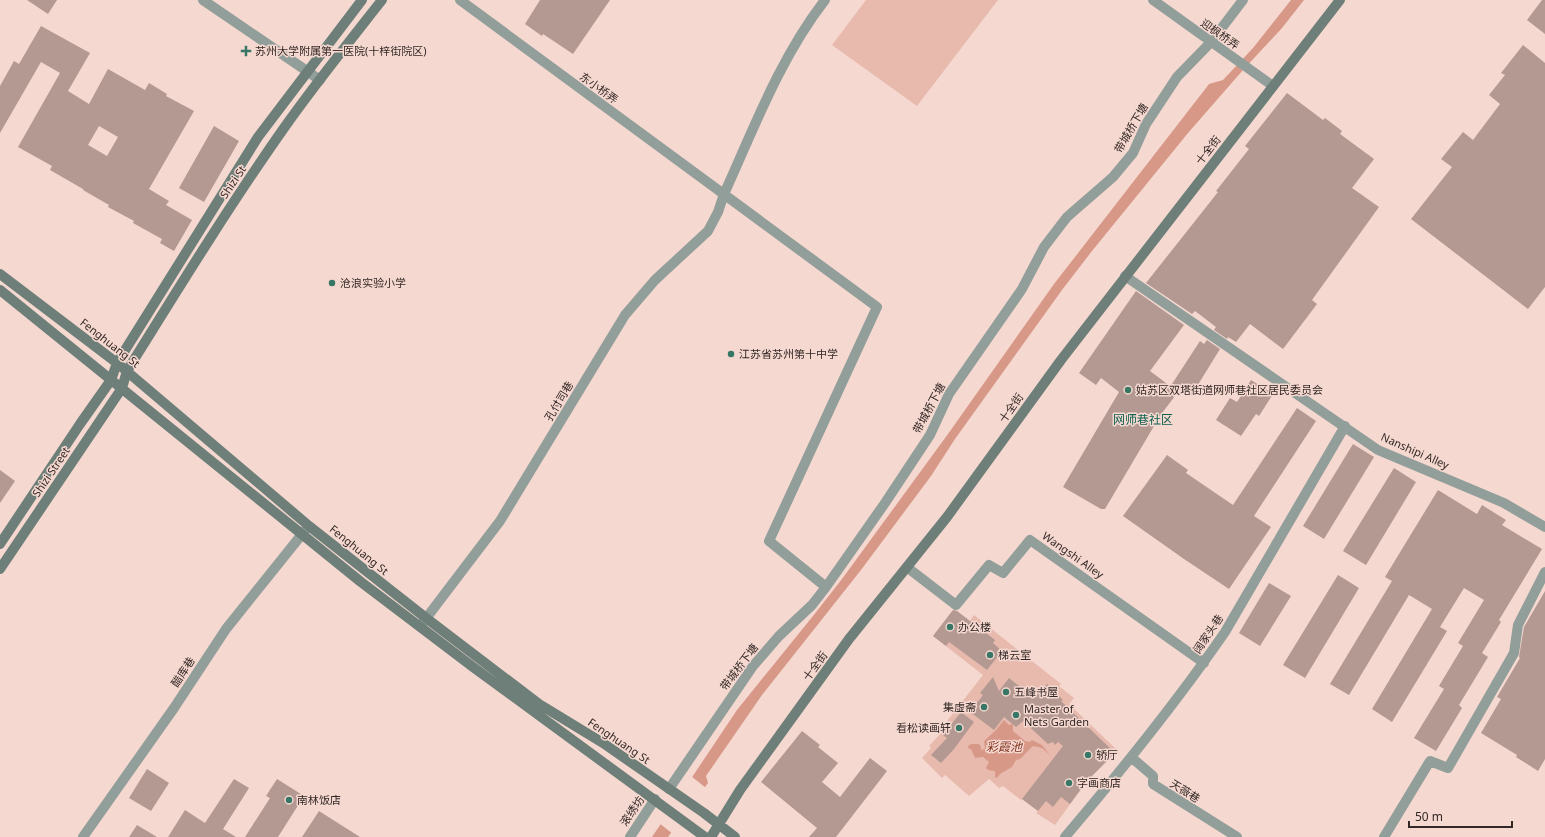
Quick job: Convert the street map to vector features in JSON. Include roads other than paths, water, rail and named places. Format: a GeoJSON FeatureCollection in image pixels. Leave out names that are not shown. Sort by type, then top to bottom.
{"type":"FeatureCollection","features":[{"type":"Feature","properties":{"kind":"main road","name":"Shizi St"},"geometry":{"type":"LineString","coordinates":[[111,380],[117,363],[258,137],[362,0]]}},
{"type":"Feature","properties":{"kind":"main road","name":"Shizi St"},"geometry":{"type":"LineString","coordinates":[[122,388],[127,372],[224,218],[284,128],[382,0]]}},
{"type":"Feature","properties":{"kind":"main road","name":"十全街"},"geometry":{"type":"LineString","coordinates":[[711,837],[740,790],[849,639],[908,568],[981,472],[1061,360],[1340,0]]}},
{"type":"Feature","properties":{"kind":"main road","name":"Fenghuang St"},"geometry":{"type":"LineString","coordinates":[[0,274],[117,363],[305,530]]}},
{"type":"Feature","properties":{"kind":"main road","name":"Fenghuang St"},"geometry":{"type":"LineString","coordinates":[[0,290],[111,380],[423,622],[539,716],[655,799],[705,837]]}},
{"type":"Feature","properties":{"kind":"main road","name":"Shizi Street"},"geometry":{"type":"LineString","coordinates":[[0,544],[111,380]]}},
{"type":"Feature","properties":{"kind":"main road","name":"Shizi Street"},"geometry":{"type":"LineString","coordinates":[[0,569],[122,388]]}},
{"type":"Feature","properties":{"kind":"main road","name":"Fenghuang St"},"geometry":{"type":"LineString","coordinates":[[423,622],[539,704],[603,743],[704,813],[735,837]]}},
{"type":"Feature","properties":{"kind":"street"},"geometry":{"type":"LineString","coordinates":[[203,0],[320,80]]}},
{"type":"Feature","properties":{"kind":"street","name":"东小桥弄"},"geometry":{"type":"LineString","coordinates":[[460,0],[877,307],[769,541],[826,587]]}},
{"type":"Feature","properties":{"kind":"street","name":"孔付司巷"},"geometry":{"type":"LineString","coordinates":[[423,622],[500,521],[624,315],[655,280],[708,231],[718,212],[724,194],[776,78],[811,18],[825,0]]}},
{"type":"Feature","properties":{"kind":"street","name":"迎枫桥弄"},"geometry":{"type":"LineString","coordinates":[[1153,0],[1273,86]]}},
{"type":"Feature","properties":{"kind":"street","name":"带城桥下塘"},"geometry":{"type":"LineString","coordinates":[[669,789],[752,666],[779,636],[812,605],[885,503],[930,435],[949,394],[1022,288],[1044,247],[1068,217],[1113,177],[1133,153],[1146,124],[1177,77],[1211,42],[1243,0]]}},
{"type":"Feature","properties":{"kind":"street","name":"Nanshipi Alley"},"geometry":{"type":"LineString","coordinates":[[1125,276],[1378,450],[1504,503],[1545,527]]}},
{"type":"Feature","properties":{"kind":"street","name":"阔家头巷"},"geometry":{"type":"LineString","coordinates":[[1065,837],[1131,757],[1204,663],[1225,632],[1345,426]]}},
{"type":"Feature","properties":{"kind":"street","name":"醋库巷"},"geometry":{"type":"LineString","coordinates":[[83,837],[174,708],[226,629],[305,530]]}},
{"type":"Feature","properties":{"kind":"street","name":"Wangshi Alley"},"geometry":{"type":"LineString","coordinates":[[908,568],[956,605],[988,565],[1003,573],[1030,540],[1204,663]]}},
{"type":"Feature","properties":{"kind":"street"},"geometry":{"type":"LineString","coordinates":[[1384,837],[1430,761],[1448,768],[1514,653],[1518,626],[1545,572]]}},
{"type":"Feature","properties":{"kind":"street","name":"天薇巷"},"geometry":{"type":"LineString","coordinates":[[1131,757],[1153,776],[1153,784],[1237,837]]}},
{"type":"Feature","properties":{"kind":"street","name":"滚绣坊"},"geometry":{"type":"LineString","coordinates":[[630,837],[655,799]]}},
{"type":"Feature","properties":{"kind":"water"},"geometry":{"type":"Polygon","coordinates":[[[1291,0],[1304,0],[1282,28],[1188,133],[1092,251],[1062,290],[955,439],[931,476],[861,570],[762,695],[706,776],[708,783],[668,837],[652,837],[737,710],[842,579],[948,434],[1054,284],[1209,84],[1223,80],[1253,48],[1291,0]]]}},
{"type":"Feature","properties":{"kind":"water","name":"彩霞池"},"geometry":{"type":"Polygon","coordinates":[[[1004,720],[1009,725],[1013,724],[1013,731],[1025,741],[1030,742],[1032,740],[1042,745],[1050,755],[1042,748],[1033,746],[1020,759],[1016,760],[1012,767],[1000,774],[997,778],[995,777],[995,771],[988,770],[986,768],[989,762],[983,757],[975,758],[968,746],[971,744],[979,744],[981,750],[985,749],[984,741],[1004,720]]]}},
{"type":"Feature","properties":{"kind":"place","name":"苏州大学附属第一医院(十梓街院区)"},"geometry":{"type":"Point","coordinates":[246,51]}},
{"type":"Feature","properties":{"kind":"place","name":"沧浪实验小学"},"geometry":{"type":"Point","coordinates":[332,283]}},
{"type":"Feature","properties":{"kind":"place","name":"江苏省苏州第十中学"},"geometry":{"type":"Point","coordinates":[731,354]}},
{"type":"Feature","properties":{"kind":"place","name":"姑苏区双塔街道网师巷社区居民委员会"},"geometry":{"type":"Point","coordinates":[1128,390]}},
{"type":"Feature","properties":{"kind":"place","name":"办公楼"},"geometry":{"type":"Point","coordinates":[950,627]}},
{"type":"Feature","properties":{"kind":"place","name":"梯云室"},"geometry":{"type":"Point","coordinates":[990,655]}},
{"type":"Feature","properties":{"kind":"place","name":"五峰书屋"},"geometry":{"type":"Point","coordinates":[1006,692]}},
{"type":"Feature","properties":{"kind":"place","name":"集虚斋"},"geometry":{"type":"Point","coordinates":[984,707]}},
{"type":"Feature","properties":{"kind":"place","name":"Master of Nets Garden"},"geometry":{"type":"Point","coordinates":[1016,715]}},
{"type":"Feature","properties":{"kind":"place","name":"看松读画轩"},"geometry":{"type":"Point","coordinates":[959,728]}},
{"type":"Feature","properties":{"kind":"place","name":"轿厅"},"geometry":{"type":"Point","coordinates":[1088,755]}},
{"type":"Feature","properties":{"kind":"place","name":"字画商店"},"geometry":{"type":"Point","coordinates":[1069,783]}},
{"type":"Feature","properties":{"kind":"place","name":"南林饭店"},"geometry":{"type":"Point","coordinates":[289,800]}},
{"type":"Feature","properties":{"kind":"district","name":"网师巷社区"},"geometry":{"type":"Point","coordinates":[1143,420]}}]}
